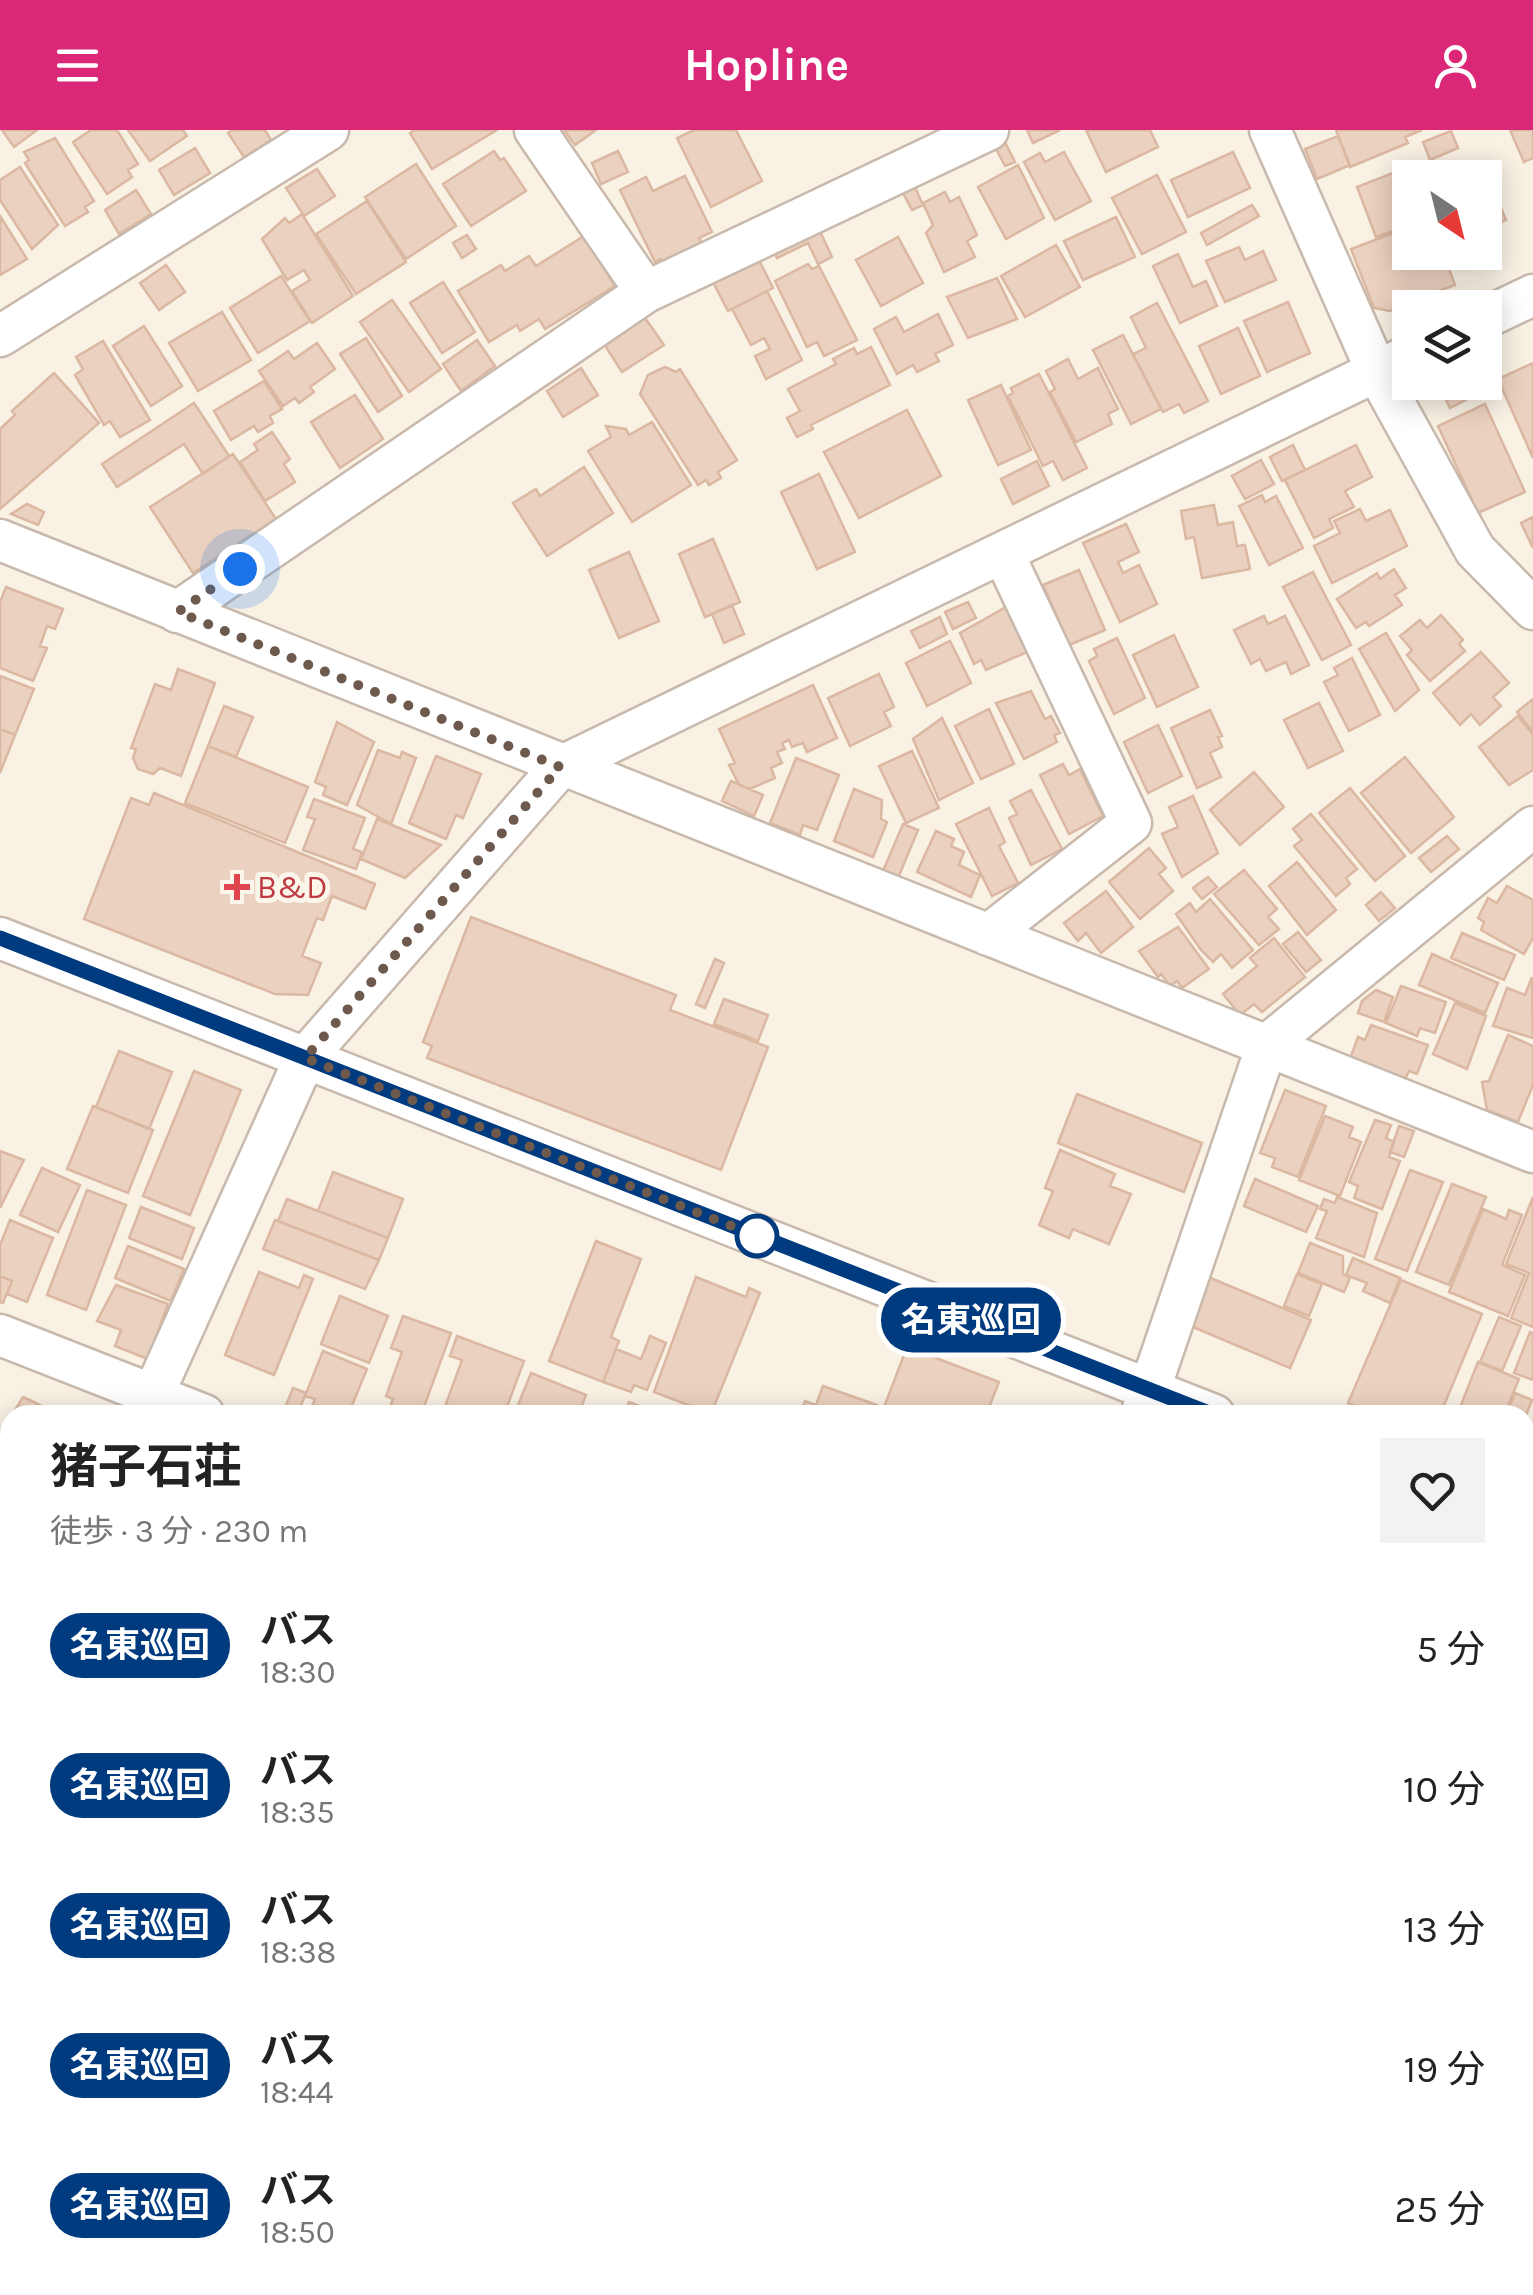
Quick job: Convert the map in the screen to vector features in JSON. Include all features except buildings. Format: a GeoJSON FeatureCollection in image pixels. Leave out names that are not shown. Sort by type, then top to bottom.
{"type":"FeatureCollection","features":[{"type":"Feature","properties":{"kind":"street"},"geometry":{"type":"LineString","coordinates":[[0,336],[328,130]]}},
{"type":"Feature","properties":{"kind":"street"},"geometry":{"type":"LineString","coordinates":[[535,130],[646,292]]}},
{"type":"Feature","properties":{"kind":"street"},"geometry":{"type":"LineString","coordinates":[[178,612],[646,292],[988,130]]}},
{"type":"Feature","properties":{"kind":"street"},"geometry":{"type":"LineString","coordinates":[[1270,130],[1392,360]]}},
{"type":"Feature","properties":{"kind":"street"},"geometry":{"type":"LineString","coordinates":[[1502,310],[1533,294]]}},
{"type":"Feature","properties":{"kind":"street"},"geometry":{"type":"LineString","coordinates":[[150,1405],[305,1058],[560,767],[1392,365]]}},
{"type":"Feature","properties":{"kind":"street"},"geometry":{"type":"LineString","coordinates":[[1410,400],[1475,550],[1533,608]]}},
{"type":"Feature","properties":{"kind":"street"},"geometry":{"type":"LineString","coordinates":[[0,540],[560,767],[1533,1152]]}},
{"type":"Feature","properties":{"kind":"street"},"geometry":{"type":"LineString","coordinates":[[988,935],[1132,823],[1003,553]]}},
{"type":"Feature","properties":{"kind":"street"},"geometry":{"type":"LineString","coordinates":[[0,938],[305,1058],[1145,1402],[1266,1045],[1533,828]]}},
{"type":"Feature","properties":{"kind":"street"},"geometry":{"type":"LineString","coordinates":[[0,1335],[148,1405]]}},
{"type":"Feature","properties":{"kind":"bus line","name":"名東巡回"},"geometry":{"type":"LineString","coordinates":[[0,938],[1189,1405]]}},
{"type":"Feature","properties":{"kind":"place","name":"B&D"},"geometry":{"type":"Point","coordinates":[237,887]}},
{"type":"Feature","properties":{"kind":"route"},"geometry":{"type":"LineString","coordinates":[[240,569],[178,612],[560,767],[305,1058],[757,1236]]}}]}
